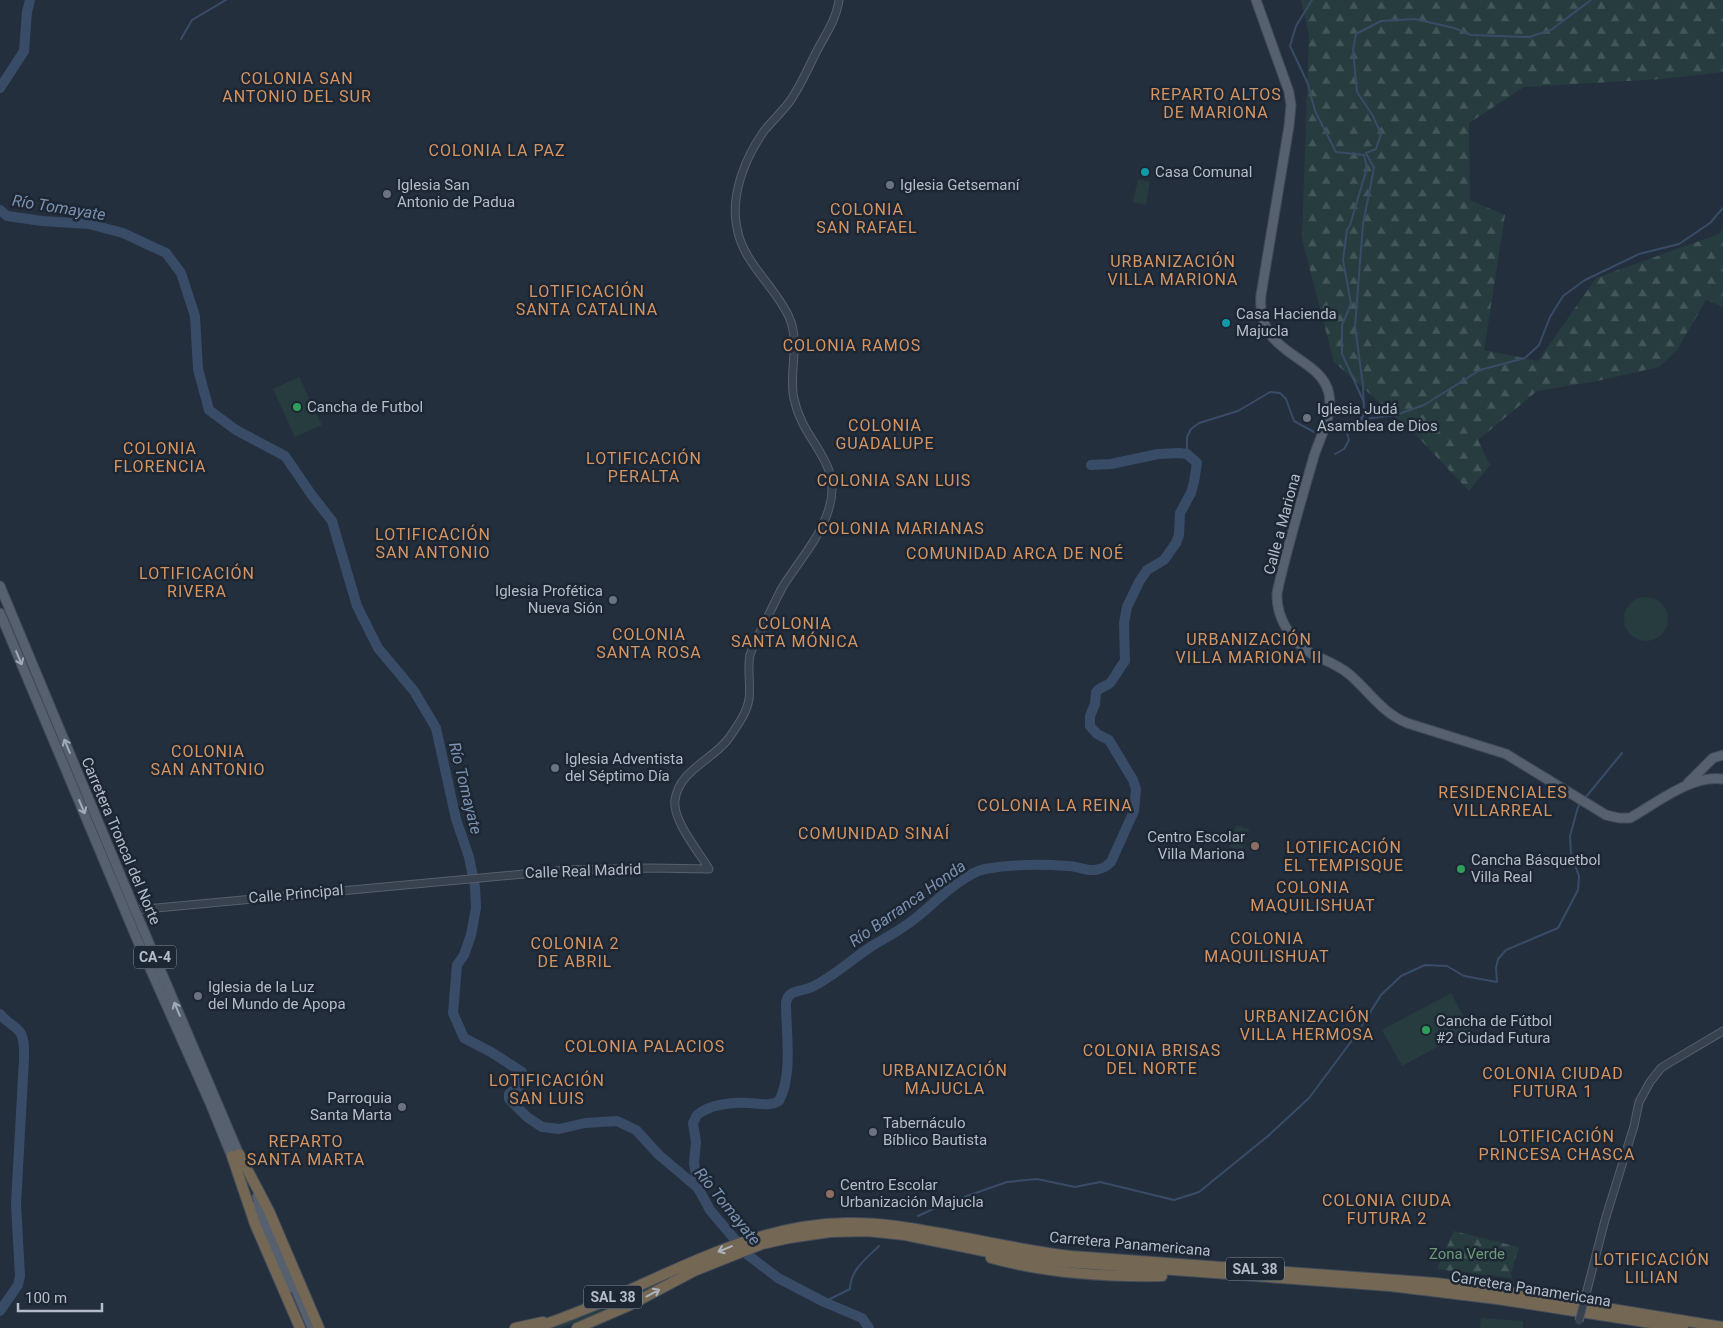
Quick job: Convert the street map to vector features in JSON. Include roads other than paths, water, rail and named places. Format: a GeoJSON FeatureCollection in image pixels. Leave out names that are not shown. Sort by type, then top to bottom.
{"type":"FeatureCollection","features":[{"type":"Feature","properties":{"kind":"highway"},"geometry":{"type":"LineString","coordinates":[[235,1155],[255,1224],[298,1328]]}},
{"type":"Feature","properties":{"kind":"highway"},"geometry":{"type":"LineString","coordinates":[[235,1155],[269,1212],[318,1328]]}},
{"type":"Feature","properties":{"kind":"highway","name":"Carretera Panamericana"},"geometry":{"type":"LineString","coordinates":[[789,1233],[838,1223],[878,1224],[915,1228],[1015,1248],[1071,1256],[1436,1283],[1515,1293],[1723,1327]]}},
{"type":"Feature","properties":{"kind":"highway","name":"Carretera Panamericana"},"geometry":{"type":"LineString","coordinates":[[692,1267],[734,1245],[762,1235],[867,1231],[905,1235],[1042,1260],[1434,1290],[1683,1328]]}},
{"type":"Feature","properties":{"kind":"highway","name":"SAL 38"},"geometry":{"type":"LineString","coordinates":[[535,1328],[692,1267]]}},
{"type":"Feature","properties":{"kind":"highway","name":"SAL 38"},"geometry":{"type":"LineString","coordinates":[[577,1328],[628,1306],[692,1267]]}},
{"type":"Feature","properties":{"kind":"highway"},"geometry":{"type":"LineString","coordinates":[[515,1328],[568,1316]]}},
{"type":"Feature","properties":{"kind":"main road","name":"Calle a Mariona"},"geometry":{"type":"LineString","coordinates":[[1256,0],[1292,105],[1260,306],[1264,322],[1271,335],[1281,347],[1320,377],[1326,386],[1330,400],[1328,415],[1304,491],[1278,588],[1277,600],[1282,621],[1296,642],[1311,653],[1346,671],[1392,716],[1407,723],[1506,754],[1606,816],[1630,818],[1684,786]]}},
{"type":"Feature","properties":{"kind":"main road","name":"Carretera Troncal del Norte"},"geometry":{"type":"LineString","coordinates":[[0,586],[135,910],[305,1328]]}},
{"type":"Feature","properties":{"kind":"main road","name":"Carretera Troncal del Norte"},"geometry":{"type":"LineString","coordinates":[[0,613],[140,946],[312,1328]]}},
{"type":"Feature","properties":{"kind":"main road"},"geometry":{"type":"LineString","coordinates":[[1684,786],[1713,758],[1723,755]]}},
{"type":"Feature","properties":{"kind":"main road"},"geometry":{"type":"LineString","coordinates":[[1684,786],[1719,778],[1711,768],[1713,758]]}},
{"type":"Feature","properties":{"kind":"street","name":"Calle Real Madrid"},"geometry":{"type":"LineString","coordinates":[[456,880],[567,870],[709,869],[678,818],[675,807],[678,790],[691,773],[723,746],[742,717],[749,700],[750,654],[782,588],[826,519],[830,507],[832,488],[830,470],[808,434],[794,402],[792,386],[794,340],[790,319],[742,245],[737,228],[735,209],[743,172],[753,149],[763,133],[784,110],[796,91],[835,16],[839,0]]}},
{"type":"Feature","properties":{"kind":"street","name":"Calle Principal"},"geometry":{"type":"LineString","coordinates":[[135,910],[456,880]]}},
{"type":"Feature","properties":{"kind":"street"},"geometry":{"type":"LineString","coordinates":[[1578,1324],[1605,1220],[1634,1126],[1639,1102],[1648,1084],[1661,1068],[1723,1032]]}},
{"type":"Feature","properties":{"kind":"waterway","name":"Río Tomayate"},"geometry":{"type":"LineString","coordinates":[[0,88],[24,51],[27,12],[30,0]]}},
{"type":"Feature","properties":{"kind":"waterway"},"geometry":{"type":"LineString","coordinates":[[181,39],[192,20],[226,0]]}},
{"type":"Feature","properties":{"kind":"waterway"},"geometry":{"type":"LineString","coordinates":[[1312,0],[1296,26],[1290,46],[1308,84],[1315,111],[1336,152],[1364,155],[1367,168],[1347,230],[1343,260],[1351,304],[1342,325],[1342,354],[1363,400]]}},
{"type":"Feature","properties":{"kind":"waterway"},"geometry":{"type":"LineString","coordinates":[[1362,420],[1364,410],[1363,386],[1355,326],[1363,224],[1374,168],[1366,153],[1376,149],[1381,134],[1373,116],[1357,92],[1353,50],[1356,34],[1381,21],[1415,19],[1454,28],[1471,35],[1529,37],[1551,30],[1591,0]]}},
{"type":"Feature","properties":{"kind":"waterway"},"geometry":{"type":"LineString","coordinates":[[1341,431],[1356,420],[1396,415],[1424,405],[1480,370],[1525,358],[1539,345],[1550,317],[1563,296],[1585,280],[1639,254],[1679,244],[1710,223],[1723,208]]}},
{"type":"Feature","properties":{"kind":"waterway","name":"Río Tomayate"},"geometry":{"type":"LineString","coordinates":[[0,210],[7,216],[42,221],[89,224],[123,233],[166,253],[181,273],[195,316],[198,369],[209,410],[236,430],[285,456],[332,521],[357,606],[378,648],[414,691],[436,728],[456,819],[469,857],[475,887],[476,908],[471,935],[464,955],[457,965],[453,1013],[464,1038],[491,1052],[522,1072],[522,1083],[509,1094],[509,1099],[527,1117],[542,1127],[559,1129],[585,1123],[617,1121],[636,1130],[659,1155],[698,1188],[710,1210],[748,1255],[778,1278],[824,1302],[862,1318],[869,1328]]}},
{"type":"Feature","properties":{"kind":"waterway"},"geometry":{"type":"LineString","coordinates":[[1187,454],[1187,437],[1191,429],[1199,423],[1238,411],[1270,392],[1280,393],[1286,399],[1294,421],[1314,432]]}},
{"type":"Feature","properties":{"kind":"waterway"},"geometry":{"type":"LineString","coordinates":[[1335,454],[1344,449],[1349,440],[1347,433],[1362,417]]}},
{"type":"Feature","properties":{"kind":"waterway","name":"Río Barranca Honda"},"geometry":{"type":"LineString","coordinates":[[698,1188],[694,1163],[696,1142],[693,1123],[697,1115],[708,1108],[722,1104],[768,1104],[779,1101],[786,1079],[786,1003],[789,995],[812,987],[827,978],[872,946],[907,925],[950,889],[977,872],[995,867],[1026,865],[1071,866],[1095,870],[1104,868],[1111,862],[1134,811],[1136,789],[1133,780],[1109,740],[1097,734],[1090,726],[1090,716],[1095,704],[1096,692],[1110,683],[1125,661],[1124,623],[1127,607],[1139,582],[1147,570],[1164,560],[1176,543],[1179,535],[1180,513],[1191,493],[1197,463],[1187,454],[1179,453],[1158,454],[1111,464],[1091,465]]}},
{"type":"Feature","properties":{"kind":"waterway"},"geometry":{"type":"LineString","coordinates":[[1585,798],[1622,753]]}},
{"type":"Feature","properties":{"kind":"waterway"},"geometry":{"type":"LineString","coordinates":[[918,1216],[944,1204],[1007,1182],[1037,1179],[1075,1187],[1100,1182],[1174,1200],[1199,1192],[1268,1136],[1309,1098],[1356,1035],[1381,995],[1401,976],[1425,965],[1447,966],[1464,976],[1497,982],[1496,968],[1498,959],[1506,950],[1558,928],[1578,890],[1579,876],[1571,854],[1570,836],[1578,807],[1581,803]]}},
{"type":"Feature","properties":{"kind":"waterway"},"geometry":{"type":"LineString","coordinates":[[0,1014],[21,1034],[24,1052],[16,1204],[20,1276],[18,1285],[0,1311]]}},
{"type":"Feature","properties":{"kind":"waterway"},"geometry":{"type":"LineString","coordinates":[[824,1302],[850,1289],[856,1270],[879,1246]]}},
{"type":"Feature","properties":{"kind":"place","name":"Casa Comunal"},"geometry":{"type":"Point","coordinates":[1145,172]}},
{"type":"Feature","properties":{"kind":"place","name":"Iglesia Getsemaní"},"geometry":{"type":"Point","coordinates":[890,185]}},
{"type":"Feature","properties":{"kind":"place","name":"Iglesia San Antonio de Padua"},"geometry":{"type":"Point","coordinates":[387,194]}},
{"type":"Feature","properties":{"kind":"place","name":"Casa Hacienda Majucla"},"geometry":{"type":"Point","coordinates":[1226,323]}},
{"type":"Feature","properties":{"kind":"place","name":"Cancha de Futbol"},"geometry":{"type":"Point","coordinates":[297,407]}},
{"type":"Feature","properties":{"kind":"place","name":"Iglesia Judá Asamblea de Dios"},"geometry":{"type":"Point","coordinates":[1307,418]}},
{"type":"Feature","properties":{"kind":"place","name":"Iglesia Profética Nueva Sión"},"geometry":{"type":"Point","coordinates":[613,600]}},
{"type":"Feature","properties":{"kind":"place","name":"Iglesia Adventista del Séptimo Día"},"geometry":{"type":"Point","coordinates":[555,768]}},
{"type":"Feature","properties":{"kind":"place","name":"Centro Escolar Villa Mariona"},"geometry":{"type":"Point","coordinates":[1255,846]}},
{"type":"Feature","properties":{"kind":"place","name":"Cancha Básquetbol Villa Real"},"geometry":{"type":"Point","coordinates":[1461,869]}},
{"type":"Feature","properties":{"kind":"place","name":"Iglesia de la Luz del Mundo de Apopa"},"geometry":{"type":"Point","coordinates":[198,996]}},
{"type":"Feature","properties":{"kind":"place","name":"Cancha de Fútbol #2 Ciudad Futura"},"geometry":{"type":"Point","coordinates":[1426,1030]}},
{"type":"Feature","properties":{"kind":"place","name":"Parroquia Santa Marta"},"geometry":{"type":"Point","coordinates":[402,1107]}},
{"type":"Feature","properties":{"kind":"place","name":"Tabernáculo Bíblico Bautista"},"geometry":{"type":"Point","coordinates":[873,1132]}},
{"type":"Feature","properties":{"kind":"place","name":"Centro Escolar Urbanización Majucla"},"geometry":{"type":"Point","coordinates":[830,1194]}},
{"type":"Feature","properties":{"kind":"district","name":"COLONIA SAN ANTONIO DEL SUR"},"geometry":{"type":"Point","coordinates":[297,87]}},
{"type":"Feature","properties":{"kind":"district","name":"REPARTO ALTOS DE MARIONA"},"geometry":{"type":"Point","coordinates":[1216,103]}},
{"type":"Feature","properties":{"kind":"district","name":"COLONIA LA PAZ"},"geometry":{"type":"Point","coordinates":[497,150]}},
{"type":"Feature","properties":{"kind":"district","name":"COLONIA SAN RAFAEL"},"geometry":{"type":"Point","coordinates":[867,218]}},
{"type":"Feature","properties":{"kind":"district","name":"URBANIZACIÓN VILLA MARIONA"},"geometry":{"type":"Point","coordinates":[1173,270]}},
{"type":"Feature","properties":{"kind":"district","name":"LOTIFICACIÓN SANTA CATALINA"},"geometry":{"type":"Point","coordinates":[587,300]}},
{"type":"Feature","properties":{"kind":"district","name":"COLONIA RAMOS"},"geometry":{"type":"Point","coordinates":[852,345]}},
{"type":"Feature","properties":{"kind":"district","name":"COLONIA GUADALUPE"},"geometry":{"type":"Point","coordinates":[885,434]}},
{"type":"Feature","properties":{"kind":"district","name":"COLONIA FLORENCIA"},"geometry":{"type":"Point","coordinates":[160,457]}},
{"type":"Feature","properties":{"kind":"district","name":"LOTIFICACIÓN PERALTA"},"geometry":{"type":"Point","coordinates":[644,467]}},
{"type":"Feature","properties":{"kind":"district","name":"COLONIA SAN LUIS"},"geometry":{"type":"Point","coordinates":[894,480]}},
{"type":"Feature","properties":{"kind":"district","name":"COLONIA MARIANAS"},"geometry":{"type":"Point","coordinates":[901,528]}},
{"type":"Feature","properties":{"kind":"district","name":"LOTIFICACIÓN SAN ANTONIO"},"geometry":{"type":"Point","coordinates":[433,543]}},
{"type":"Feature","properties":{"kind":"district","name":"COMUNIDAD ARCA DE NOÉ"},"geometry":{"type":"Point","coordinates":[1015,553]}},
{"type":"Feature","properties":{"kind":"district","name":"LOTIFICACIÓN RIVERA"},"geometry":{"type":"Point","coordinates":[197,582]}},
{"type":"Feature","properties":{"kind":"district","name":"COLONIA SANTA MÓNICA"},"geometry":{"type":"Point","coordinates":[795,632]}},
{"type":"Feature","properties":{"kind":"district","name":"COLONIA SANTA ROSA"},"geometry":{"type":"Point","coordinates":[649,643]}},
{"type":"Feature","properties":{"kind":"district","name":"URBANIZACIÓN VILLA MARIONA II"},"geometry":{"type":"Point","coordinates":[1249,648]}},
{"type":"Feature","properties":{"kind":"district","name":"COLONIA SAN ANTONIO"},"geometry":{"type":"Point","coordinates":[208,760]}},
{"type":"Feature","properties":{"kind":"district","name":"RESIDENCIALES VILLARREAL"},"geometry":{"type":"Point","coordinates":[1503,801]}},
{"type":"Feature","properties":{"kind":"district","name":"COLONIA LA REINA"},"geometry":{"type":"Point","coordinates":[1055,805]}},
{"type":"Feature","properties":{"kind":"district","name":"COMUNIDAD SINAÍ"},"geometry":{"type":"Point","coordinates":[874,833]}},
{"type":"Feature","properties":{"kind":"district","name":"LOTIFICACIÓN EL TEMPISQUE"},"geometry":{"type":"Point","coordinates":[1344,856]}},
{"type":"Feature","properties":{"kind":"district","name":"COLONIA MAQUILISHUAT"},"geometry":{"type":"Point","coordinates":[1313,896]}},
{"type":"Feature","properties":{"kind":"district","name":"COLONIA MAQUILISHUAT"},"geometry":{"type":"Point","coordinates":[1267,947]}},
{"type":"Feature","properties":{"kind":"district","name":"COLONIA 2 DE ABRIL"},"geometry":{"type":"Point","coordinates":[575,952]}},
{"type":"Feature","properties":{"kind":"district","name":"URBANIZACIÓN VILLA HERMOSA"},"geometry":{"type":"Point","coordinates":[1307,1025]}},
{"type":"Feature","properties":{"kind":"district","name":"COLONIA PALACIOS"},"geometry":{"type":"Point","coordinates":[645,1046]}},
{"type":"Feature","properties":{"kind":"district","name":"COLONIA BRISAS DEL NORTE"},"geometry":{"type":"Point","coordinates":[1152,1059]}},
{"type":"Feature","properties":{"kind":"district","name":"URBANIZACIÓN MAJUCLA"},"geometry":{"type":"Point","coordinates":[945,1079]}},
{"type":"Feature","properties":{"kind":"district","name":"COLONIA CIUDAD FUTURA 1"},"geometry":{"type":"Point","coordinates":[1553,1082]}},
{"type":"Feature","properties":{"kind":"district","name":"LOTIFICACIÓN SAN LUIS"},"geometry":{"type":"Point","coordinates":[547,1089]}},
{"type":"Feature","properties":{"kind":"district","name":"LOTIFICACIÓN PRINCESA CHASCA"},"geometry":{"type":"Point","coordinates":[1557,1145]}},
{"type":"Feature","properties":{"kind":"district","name":"REPARTO SANTA MARTA"},"geometry":{"type":"Point","coordinates":[306,1150]}},
{"type":"Feature","properties":{"kind":"district","name":"COLONIA CIUDA FUTURA 2"},"geometry":{"type":"Point","coordinates":[1387,1209]}},
{"type":"Feature","properties":{"kind":"district","name":"LOTIFICACIÓN LILIAN"},"geometry":{"type":"Point","coordinates":[1652,1268]}},
{"type":"Feature","properties":{"kind":"park label","name":"Zona Verde"},"geometry":{"type":"Point","coordinates":[1467,1254]}}]}
